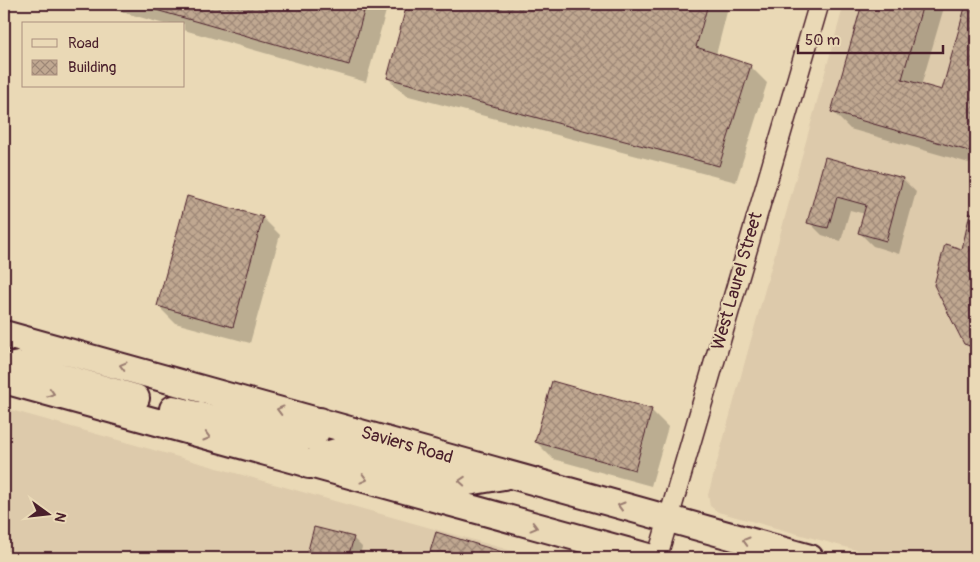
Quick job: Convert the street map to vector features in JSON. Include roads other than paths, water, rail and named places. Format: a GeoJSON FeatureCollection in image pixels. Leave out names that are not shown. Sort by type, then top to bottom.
{"type":"FeatureCollection","features":[{"type":"Feature","properties":{"kind":"main road","name":"Saviers Road"},"geometry":{"type":"LineString","coordinates":[[4,334],[810,558]]}},
{"type":"Feature","properties":{"kind":"main road"},"geometry":{"type":"LineString","coordinates":[[4,346],[39,344]]}},
{"type":"Feature","properties":{"kind":"main road"},"geometry":{"type":"LineString","coordinates":[[4,368],[19,365],[186,412],[286,437],[303,438],[316,432],[320,421]]}},
{"type":"Feature","properties":{"kind":"main road"},"geometry":{"type":"LineString","coordinates":[[4,380],[652,558]]}},
{"type":"Feature","properties":{"kind":"main road"},"geometry":{"type":"LineString","coordinates":[[309,465],[325,455],[340,451],[359,454],[462,483],[510,474]]}},
{"type":"Feature","properties":{"kind":"street","name":"West Laurel Street"},"geometry":{"type":"LineString","coordinates":[[657,558],[819,4]]}}]}
